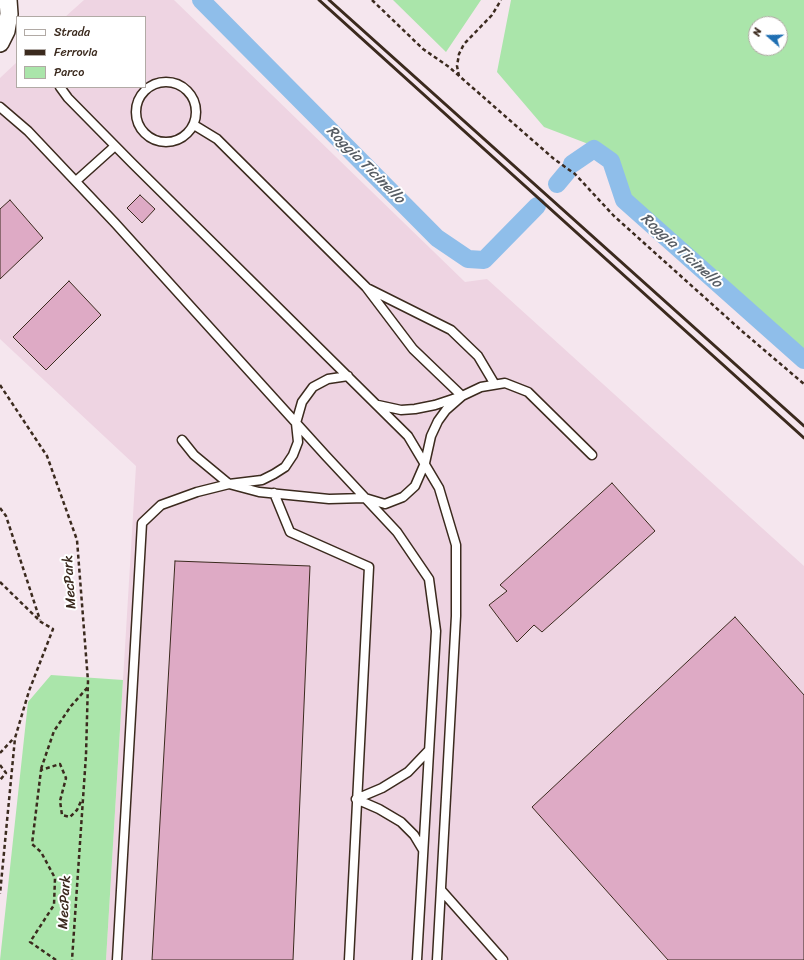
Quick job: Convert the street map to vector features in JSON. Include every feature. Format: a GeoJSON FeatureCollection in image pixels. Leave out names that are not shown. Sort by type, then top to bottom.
{"type":"FeatureCollection","features":[{"type":"Feature","properties":{"kind":"street"},"geometry":{"type":"LineString","coordinates":[[0,43],[6,31],[11,13]]}},
{"type":"Feature","properties":{"kind":"lane"},"geometry":{"type":"LineString","coordinates":[[166,82],[176,83],[184,88],[196,105],[194,125],[188,133],[180,139],[161,143],[152,140],[144,134],[137,120],[136,105],[140,96],[147,89],[156,84],[166,82]]}},
{"type":"Feature","properties":{"kind":"lane"},"geometry":{"type":"LineString","coordinates":[[61,88],[68,98],[115,146],[408,436],[440,488],[456,545],[456,616],[437,960]]}},
{"type":"Feature","properties":{"kind":"lane"},"geometry":{"type":"LineString","coordinates":[[0,107],[28,131],[76,181],[397,532],[429,579],[436,631],[417,960]]}},
{"type":"Feature","properties":{"kind":"lane"},"geometry":{"type":"LineString","coordinates":[[194,125],[217,139],[366,287],[413,348],[462,396]]}},
{"type":"Feature","properties":{"kind":"lane"},"geometry":{"type":"LineString","coordinates":[[76,181],[115,146]]}},
{"type":"Feature","properties":{"kind":"lane"},"geometry":{"type":"LineString","coordinates":[[366,287],[451,330],[478,356],[494,383]]}},
{"type":"Feature","properties":{"kind":"lane"},"geometry":{"type":"LineString","coordinates":[[117,960],[142,522],[161,505],[197,492],[229,484],[262,480],[285,467],[293,455],[298,442],[296,423],[302,402],[313,387],[328,379],[348,376]]}},
{"type":"Feature","properties":{"kind":"lane"},"geometry":{"type":"LineString","coordinates":[[377,405],[401,410],[415,409],[462,396],[494,383],[505,382],[528,392],[592,455]]}},
{"type":"Feature","properties":{"kind":"lane"},"geometry":{"type":"LineString","coordinates":[[182,440],[194,455],[229,484],[259,492],[329,499],[365,498],[385,504],[402,497],[414,486],[425,463],[431,436],[438,421],[446,410],[462,396]]}},
{"type":"Feature","properties":{"kind":"lane"},"geometry":{"type":"LineString","coordinates":[[274,493],[290,532],[369,567],[349,960]]}},
{"type":"Feature","properties":{"kind":"lane"},"geometry":{"type":"LineString","coordinates":[[356,799],[382,788],[408,772],[429,750]]}},
{"type":"Feature","properties":{"kind":"lane"},"geometry":{"type":"LineString","coordinates":[[356,799],[379,809],[401,822],[414,835],[424,850]]}},
{"type":"Feature","properties":{"kind":"lane"},"geometry":{"type":"LineString","coordinates":[[441,890],[503,960]]}},
{"type":"Feature","properties":{"kind":"path"},"geometry":{"type":"LineString","coordinates":[[372,0],[423,49],[459,76],[554,159],[575,174],[614,216],[743,332],[804,384]]}},
{"type":"Feature","properties":{"kind":"path"},"geometry":{"type":"LineString","coordinates":[[459,76],[457,66],[459,54],[464,44],[492,15],[501,0]]}},
{"type":"Feature","properties":{"kind":"path","name":"MecPark"},"geometry":{"type":"LineString","coordinates":[[0,385],[47,456],[77,540],[88,687],[83,797],[72,960]]}},
{"type":"Feature","properties":{"kind":"path"},"geometry":{"type":"LineString","coordinates":[[0,508],[6,516],[41,622]]}},
{"type":"Feature","properties":{"kind":"path"},"geometry":{"type":"LineString","coordinates":[[0,582],[41,622],[53,629],[29,691],[15,738],[0,894]]}},
{"type":"Feature","properties":{"kind":"path"},"geometry":{"type":"LineString","coordinates":[[41,770],[54,731],[71,706],[88,687]]}},
{"type":"Feature","properties":{"kind":"path"},"geometry":{"type":"LineString","coordinates":[[0,753],[15,738]]}},
{"type":"Feature","properties":{"kind":"path","name":"MecPark"},"geometry":{"type":"LineString","coordinates":[[56,960],[30,942],[54,905],[55,878],[41,852],[32,844],[41,770],[60,764],[66,778],[60,801],[62,815],[70,817],[77,810],[83,797]]}},
{"type":"Feature","properties":{"kind":"path"},"geometry":{"type":"LineString","coordinates":[[0,765],[6,773]]}},
{"type":"Feature","properties":{"kind":"path"},"geometry":{"type":"LineString","coordinates":[[0,780],[12,767]]}},
{"type":"Feature","properties":{"kind":"shaded area"},"geometry":{"type":"Polygon","coordinates":[[[84,0],[174,0],[465,282],[487,279],[804,566],[804,960],[106,960],[136,466],[0,339],[0,78],[16,63],[16,88],[146,88],[146,16],[66,16],[84,0]]]}},
{"type":"Feature","properties":{"kind":"green space"},"geometry":{"type":"Polygon","coordinates":[[[393,0],[481,0],[446,52],[393,0]]]}},
{"type":"Feature","properties":{"kind":"green space"},"geometry":{"type":"Polygon","coordinates":[[[511,0],[804,0],[804,356],[635,206],[614,157],[591,145],[544,127],[497,72],[511,0]]]}},
{"type":"Feature","properties":{"kind":"green space"},"geometry":{"type":"Polygon","coordinates":[[[51,675],[123,680],[106,960],[0,960],[28,702],[51,675]]]}},
{"type":"Feature","properties":{"kind":"building"},"geometry":{"type":"Polygon","coordinates":[[[140,195],[155,209],[142,223],[127,208],[140,195]]]}},
{"type":"Feature","properties":{"kind":"building"},"geometry":{"type":"Polygon","coordinates":[[[10,200],[43,238],[0,279],[0,209],[10,200]]]}},
{"type":"Feature","properties":{"kind":"building"},"geometry":{"type":"Polygon","coordinates":[[[69,281],[101,315],[46,370],[13,337],[69,281]]]}},
{"type":"Feature","properties":{"kind":"building"},"geometry":{"type":"Polygon","coordinates":[[[612,483],[655,531],[542,632],[534,625],[517,642],[489,605],[507,591],[500,585],[612,483]]]}},
{"type":"Feature","properties":{"kind":"building"},"geometry":{"type":"Polygon","coordinates":[[[175,561],[310,566],[293,960],[152,960],[175,561]]]}},
{"type":"Feature","properties":{"kind":"building"},"geometry":{"type":"Polygon","coordinates":[[[735,617],[804,695],[804,960],[668,960],[532,807],[735,617]]]}},
{"type":"Feature","properties":{"kind":"waterway","name":"Roggia Ticinello"},"geometry":{"type":"LineString","coordinates":[[201,0],[437,238],[468,259],[484,260],[537,206]]}},
{"type":"Feature","properties":{"kind":"waterway","name":"Roggia Ticinello"},"geometry":{"type":"LineString","coordinates":[[572,164],[594,149],[611,161],[624,200],[804,360]]}},
{"type":"Feature","properties":{"kind":"waterway","name":"Roggia Ticinello"},"geometry":{"type":"LineString","coordinates":[[557,184],[567,172]]}},
{"type":"Feature","properties":{"kind":"railway"},"geometry":{"type":"LineString","coordinates":[[319,0],[804,438]]}},
{"type":"Feature","properties":{"kind":"railway"},"geometry":{"type":"LineString","coordinates":[[329,0],[804,426]]}}]}
